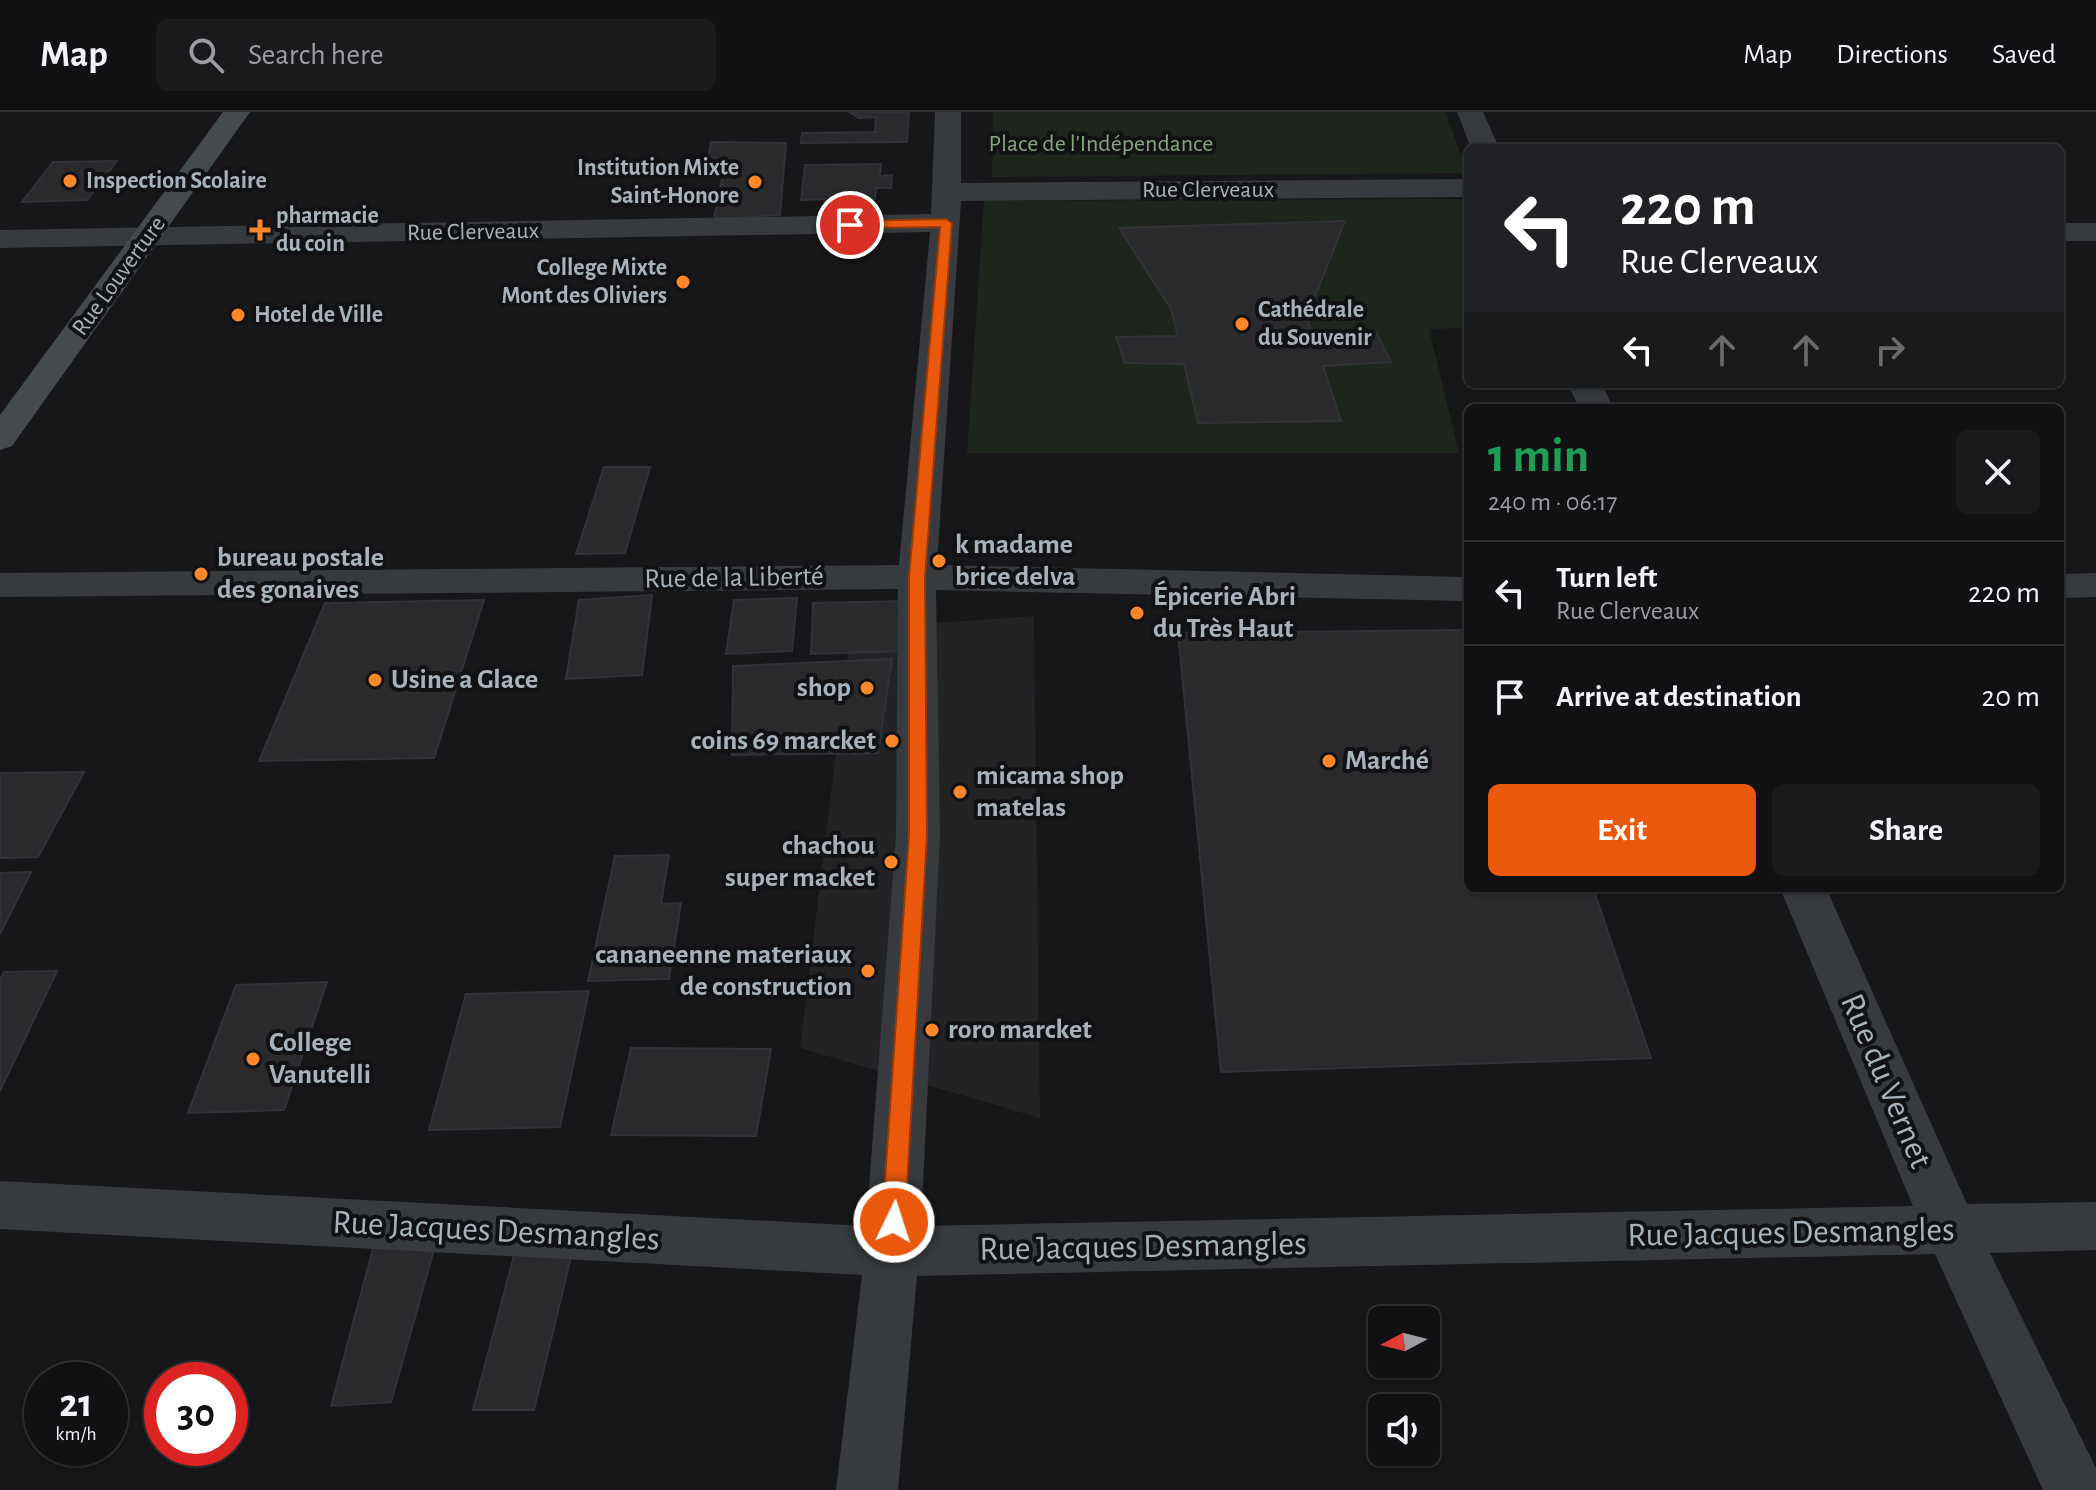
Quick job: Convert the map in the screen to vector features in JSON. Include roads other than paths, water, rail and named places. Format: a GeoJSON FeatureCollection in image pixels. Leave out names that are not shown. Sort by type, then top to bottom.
{"type":"FeatureCollection","features":[{"type":"Feature","properties":{"kind":"street","name":"Rue Louverture"},"geometry":{"type":"LineString","coordinates":[[0,439],[237,112]]}},
{"type":"Feature","properties":{"kind":"street"},"geometry":{"type":"LineString","coordinates":[[867,1490],[892,1252],[918,835],[917,577],[947,207],[948,112]]}},
{"type":"Feature","properties":{"kind":"street"},"geometry":{"type":"LineString","coordinates":[[1470,112],[1483,144]]}},
{"type":"Feature","properties":{"kind":"street","name":"Rue Clerveaux"},"geometry":{"type":"LineString","coordinates":[[0,239],[146,239],[1464,188]]}},
{"type":"Feature","properties":{"kind":"street"},"geometry":{"type":"LineString","coordinates":[[2064,232],[2096,232]]}},
{"type":"Feature","properties":{"kind":"street","name":"Rue de la Liberté"},"geometry":{"type":"LineString","coordinates":[[0,585],[917,577],[1464,589]]}},
{"type":"Feature","properties":{"kind":"street"},"geometry":{"type":"LineString","coordinates":[[2064,586],[2096,585]]}},
{"type":"Feature","properties":{"kind":"street","name":"Rue du Vernet"},"geometry":{"type":"LineString","coordinates":[[1805,892],[1951,1230],[2074,1490]]}},
{"type":"Feature","properties":{"kind":"street","name":"Rue Jacques Desmangles"},"geometry":{"type":"LineString","coordinates":[[0,1205],[892,1252],[2096,1226]]}},
{"type":"Feature","properties":{"kind":"place","name":"Inspection Scolaire"},"geometry":{"type":"Point","coordinates":[70,181]}},
{"type":"Feature","properties":{"kind":"place","name":"Institution Mixte Saint-Honore"},"geometry":{"type":"Point","coordinates":[755,182]}},
{"type":"Feature","properties":{"kind":"place","name":"pharmacie du coin"},"geometry":{"type":"Point","coordinates":[260,230]}},
{"type":"Feature","properties":{"kind":"place","name":"College Mixte Mont des Oliviers"},"geometry":{"type":"Point","coordinates":[683,282]}},
{"type":"Feature","properties":{"kind":"place","name":"Hotel de Ville"},"geometry":{"type":"Point","coordinates":[238,315]}},
{"type":"Feature","properties":{"kind":"place","name":"Cathédrale du Souvenir"},"geometry":{"type":"Point","coordinates":[1242,324]}},
{"type":"Feature","properties":{"kind":"place","name":"k madame brice delva"},"geometry":{"type":"Point","coordinates":[939,561]}},
{"type":"Feature","properties":{"kind":"place","name":"bureau postale des gonaives"},"geometry":{"type":"Point","coordinates":[201,574]}},
{"type":"Feature","properties":{"kind":"place","name":"Épicerie Abri du Très Haut"},"geometry":{"type":"Point","coordinates":[1137,613]}},
{"type":"Feature","properties":{"kind":"place","name":"Usine a Glace"},"geometry":{"type":"Point","coordinates":[375,680]}},
{"type":"Feature","properties":{"kind":"place","name":"shop"},"geometry":{"type":"Point","coordinates":[867,688]}},
{"type":"Feature","properties":{"kind":"place","name":"coins 69 marcket"},"geometry":{"type":"Point","coordinates":[892,741]}},
{"type":"Feature","properties":{"kind":"place","name":"Marché"},"geometry":{"type":"Point","coordinates":[1329,761]}},
{"type":"Feature","properties":{"kind":"place","name":"micama shop matelas"},"geometry":{"type":"Point","coordinates":[960,792]}},
{"type":"Feature","properties":{"kind":"place","name":"chachou super macket"},"geometry":{"type":"Point","coordinates":[891,862]}},
{"type":"Feature","properties":{"kind":"place","name":"cananeenne materiaux de construction"},"geometry":{"type":"Point","coordinates":[868,971]}},
{"type":"Feature","properties":{"kind":"place","name":"roro marcket"},"geometry":{"type":"Point","coordinates":[932,1030]}},
{"type":"Feature","properties":{"kind":"place","name":"College Vanutelli"},"geometry":{"type":"Point","coordinates":[253,1059]}},
{"type":"Feature","properties":{"kind":"park label","name":"Place de l'Indépendance"},"geometry":{"type":"Point","coordinates":[1101,144]}}]}
